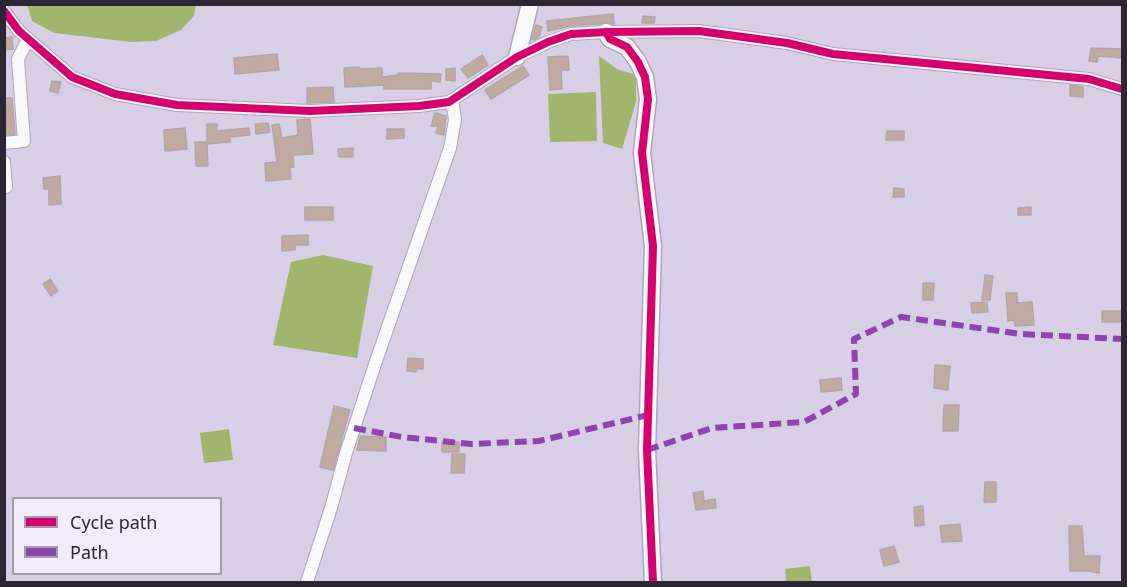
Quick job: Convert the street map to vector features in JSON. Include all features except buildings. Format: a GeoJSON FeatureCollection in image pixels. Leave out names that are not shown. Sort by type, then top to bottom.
{"type":"FeatureCollection","features":[{"type":"Feature","properties":{"kind":"street"},"geometry":{"type":"LineString","coordinates":[[517,57],[530,4]]}},
{"type":"Feature","properties":{"kind":"street"},"geometry":{"type":"LineString","coordinates":[[4,11],[19,31],[72,77],[114,94],[177,105],[310,111],[419,106],[448,102],[517,57],[571,34],[606,32],[699,31],[787,43],[833,54],[1089,80],[1122,89]]}},
{"type":"Feature","properties":{"kind":"street"},"geometry":{"type":"LineString","coordinates":[[606,32],[610,39],[627,47],[638,62],[645,77],[648,99],[642,153],[652,246],[647,450],[653,582]]}},
{"type":"Feature","properties":{"kind":"street"},"geometry":{"type":"LineString","coordinates":[[4,144],[24,141],[18,59],[28,39]]}},
{"type":"Feature","properties":{"kind":"street"},"geometry":{"type":"LineString","coordinates":[[307,582],[375,364],[450,148],[455,120],[452,100]]}},
{"type":"Feature","properties":{"kind":"street"},"geometry":{"type":"LineString","coordinates":[[4,162],[6,187]]}},
{"type":"Feature","properties":{"kind":"shaded area"},"geometry":{"type":"Polygon","coordinates":[[[27,4],[196,5],[194,16],[181,30],[156,41],[132,42],[54,33],[32,21],[27,4]]]}},
{"type":"Feature","properties":{"kind":"shaded area"},"geometry":{"type":"Polygon","coordinates":[[[599,56],[617,69],[636,75],[636,102],[622,149],[603,143],[599,56]]]}},
{"type":"Feature","properties":{"kind":"shaded area"},"geometry":{"type":"Polygon","coordinates":[[[596,92],[597,141],[550,142],[548,94],[596,92]]]}},
{"type":"Feature","properties":{"kind":"shaded area"},"geometry":{"type":"Polygon","coordinates":[[[323,255],[373,266],[357,358],[273,345],[291,262],[323,255]]]}},
{"type":"Feature","properties":{"kind":"shaded area"},"geometry":{"type":"Polygon","coordinates":[[[229,429],[233,460],[204,463],[200,433],[229,429]]]}},
{"type":"Feature","properties":{"kind":"shaded area"},"geometry":{"type":"Polygon","coordinates":[[[810,566],[812,582],[786,582],[785,569],[810,566]]]}},
{"type":"Feature","properties":{"kind":"marked path"},"geometry":{"type":"LineString","coordinates":[[647,450],[712,428],[804,422],[856,394],[854,339],[901,317],[1021,334],[1122,339]]}},
{"type":"Feature","properties":{"kind":"marked path"},"geometry":{"type":"LineString","coordinates":[[354,428],[402,437],[471,444],[539,441],[648,415]]}},
{"type":"Feature","properties":{"kind":"cycle path"},"geometry":{"type":"LineString","coordinates":[[4,11],[19,31],[72,77],[115,94],[177,105],[310,111],[419,106],[449,102],[517,57],[548,42],[571,34],[606,32],[699,31],[787,43],[833,54],[1089,79],[1122,89]]}},
{"type":"Feature","properties":{"kind":"cycle path"},"geometry":{"type":"LineString","coordinates":[[606,32],[610,39],[627,47],[638,62],[645,77],[648,99],[642,153],[653,246],[647,450],[653,582]]}}]}
